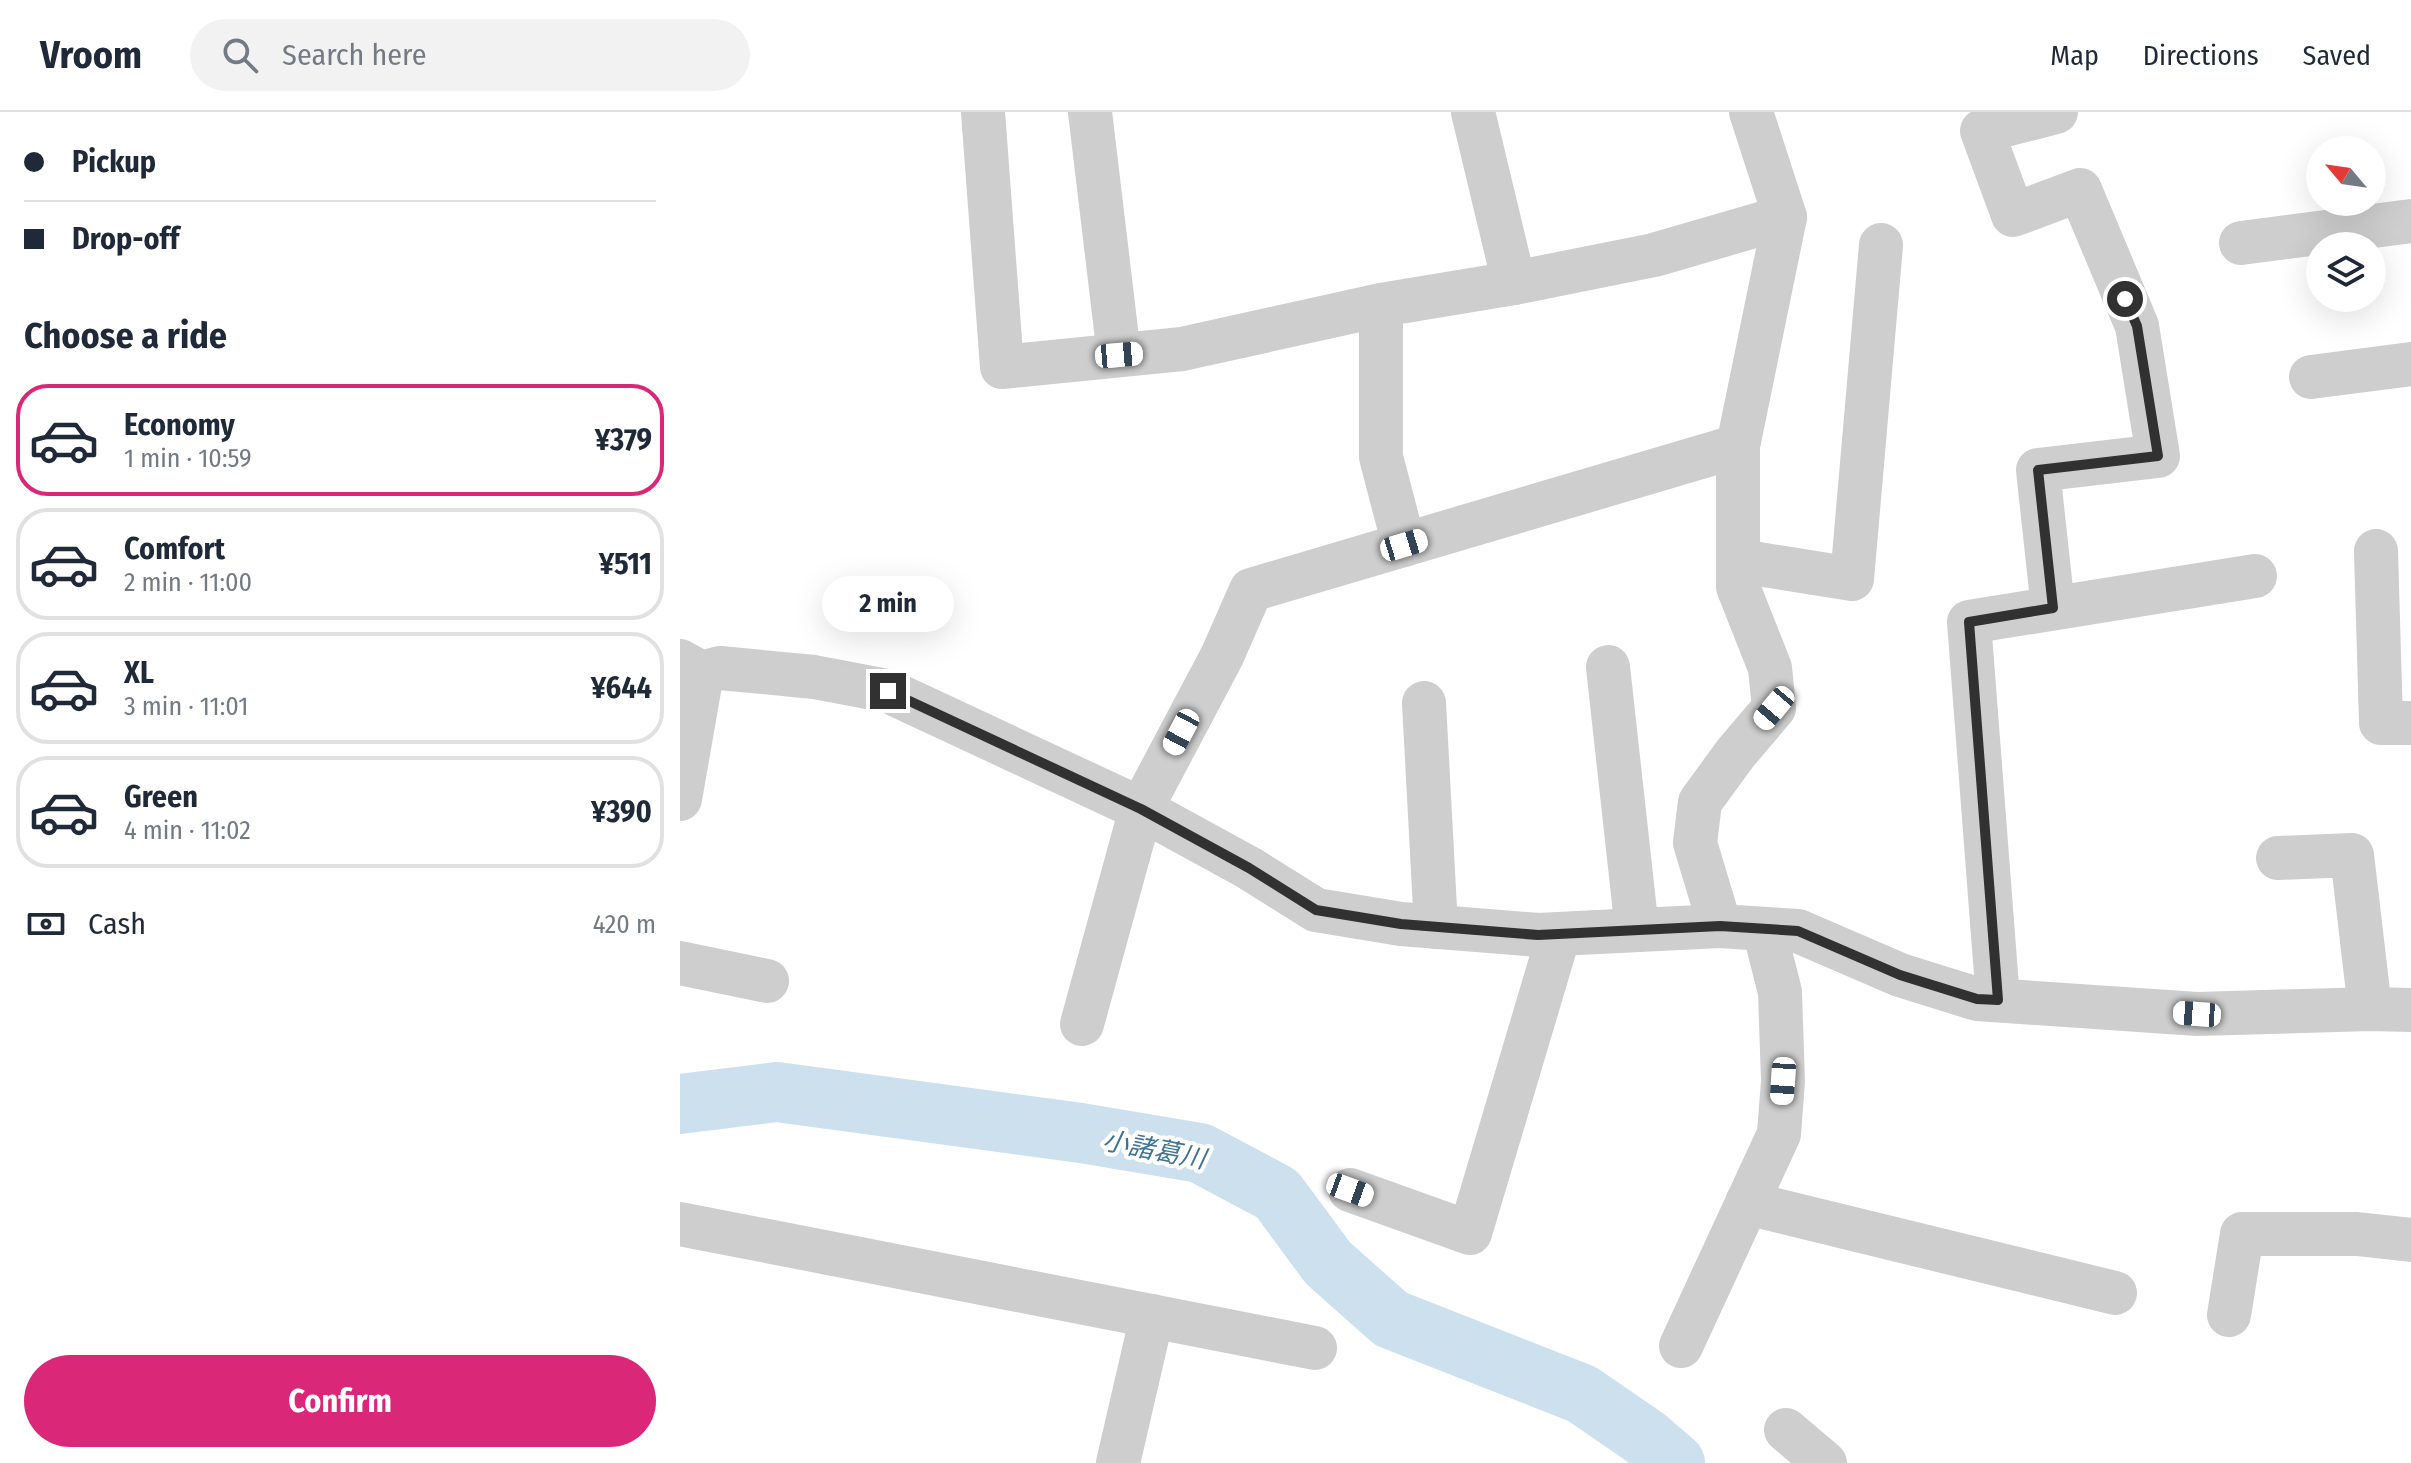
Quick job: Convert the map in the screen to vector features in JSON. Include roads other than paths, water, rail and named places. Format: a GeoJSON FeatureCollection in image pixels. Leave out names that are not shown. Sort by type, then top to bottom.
{"type":"FeatureCollection","features":[{"type":"Feature","properties":{"kind":"street"},"geometry":{"type":"LineString","coordinates":[[983,112],[1002,367],[1182,349],[1381,305],[1654,255],[1785,217]]}},
{"type":"Feature","properties":{"kind":"street"},"geometry":{"type":"LineString","coordinates":[[1090,112],[1119,355]]}},
{"type":"Feature","properties":{"kind":"street"},"geometry":{"type":"LineString","coordinates":[[1473,112],[1514,283]]}},
{"type":"Feature","properties":{"kind":"street"},"geometry":{"type":"LineString","coordinates":[[1720,926],[1695,843],[1700,802],[1774,708],[1770,668],[1738,587],[1738,446],[1785,217],[1751,112]]}},
{"type":"Feature","properties":{"kind":"street"},"geometry":{"type":"LineString","coordinates":[[2053,608],[2038,470],[2158,456],[2137,326],[2080,190],[2013,215],[1978,122],[2056,112]]}},
{"type":"Feature","properties":{"kind":"street"},"geometry":{"type":"LineString","coordinates":[[2241,243],[2411,221]]}},
{"type":"Feature","properties":{"kind":"street"},"geometry":{"type":"LineString","coordinates":[[1740,561],[1852,579],[1881,245]]}},
{"type":"Feature","properties":{"kind":"street"},"geometry":{"type":"LineString","coordinates":[[1381,305],[1381,457],[1404,545]]}},
{"type":"Feature","properties":{"kind":"street"},"geometry":{"type":"LineString","coordinates":[[2311,377],[2411,364]]}},
{"type":"Feature","properties":{"kind":"street"},"geometry":{"type":"LineString","coordinates":[[1082,1024],[1141,809],[1222,656],[1251,590],[1738,446]]}},
{"type":"Feature","properties":{"kind":"street"},"geometry":{"type":"LineString","coordinates":[[2376,551],[2381,723],[2411,723]]}},
{"type":"Feature","properties":{"kind":"street"},"geometry":{"type":"LineString","coordinates":[[1998,1000],[1969,622],[2255,576]]}},
{"type":"Feature","properties":{"kind":"street"},"geometry":{"type":"LineString","coordinates":[[680,799],[691,667],[814,677],[888,691],[1141,809],[1249,868],[1316,910],[1436,927],[1538,935],[1720,926],[1798,931],[1900,975],[1977,999],[2197,1014],[2391,1009],[2352,855],[2278,858]]}},
{"type":"Feature","properties":{"kind":"street"},"geometry":{"type":"LineString","coordinates":[[1608,667],[1637,930]]}},
{"type":"Feature","properties":{"kind":"street"},"geometry":{"type":"LineString","coordinates":[[1424,703],[1436,927]]}},
{"type":"Feature","properties":{"kind":"street"},"geometry":{"type":"LineString","coordinates":[[1681,1346],[1779,1134],[1783,1081],[1780,992],[1764,929]]}},
{"type":"Feature","properties":{"kind":"street"},"geometry":{"type":"LineString","coordinates":[[1350,1190],[1470,1233],[1559,934]]}},
{"type":"Feature","properties":{"kind":"street"},"geometry":{"type":"LineString","coordinates":[[680,963],[767,981]]}},
{"type":"Feature","properties":{"kind":"street"},"geometry":{"type":"LineString","coordinates":[[1747,1203],[2115,1293]]}},
{"type":"Feature","properties":{"kind":"street"},"geometry":{"type":"LineString","coordinates":[[680,1224],[1315,1348]]}},
{"type":"Feature","properties":{"kind":"street"},"geometry":{"type":"LineString","coordinates":[[2229,1315],[2242,1234],[2357,1234],[2411,1240]]}},
{"type":"Feature","properties":{"kind":"street"},"geometry":{"type":"LineString","coordinates":[[1118,1463],[1152,1316]]}},
{"type":"Feature","properties":{"kind":"street"},"geometry":{"type":"LineString","coordinates":[[1786,1430],[1825,1463]]}},
{"type":"Feature","properties":{"kind":"waterway","name":"小諸葛川"},"geometry":{"type":"LineString","coordinates":[[680,1104],[777,1092],[1081,1133],[1200,1153],[1277,1194],[1328,1263],[1391,1319],[1582,1394],[1646,1438],[1675,1463]]}}]}
